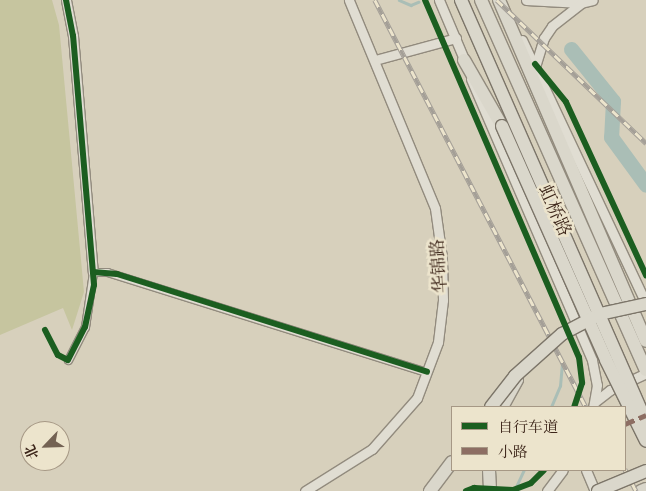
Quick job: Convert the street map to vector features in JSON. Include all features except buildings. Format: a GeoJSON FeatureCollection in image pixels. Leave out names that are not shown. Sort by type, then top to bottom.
{"type":"FeatureCollection","features":[{"type":"Feature","properties":{"kind":"highway","name":"虹桥路"},"geometry":{"type":"LineString","coordinates":[[461,0],[646,422]]}},
{"type":"Feature","properties":{"kind":"highway","name":"虹桥路"},"geometry":{"type":"LineString","coordinates":[[481,0],[646,371]]}},
{"type":"Feature","properties":{"kind":"highway"},"geometry":{"type":"LineString","coordinates":[[500,0],[646,341]]}},
{"type":"Feature","properties":{"kind":"highway"},"geometry":{"type":"LineString","coordinates":[[464,60],[502,126],[606,360],[646,441]]}},
{"type":"Feature","properties":{"kind":"highway"},"geometry":{"type":"LineString","coordinates":[[492,406],[537,355],[562,334],[582,322],[607,312],[646,304]]}},
{"type":"Feature","properties":{"kind":"highway"},"geometry":{"type":"LineString","coordinates":[[503,406],[517,379],[537,355]]}},
{"type":"Feature","properties":{"kind":"highway"},"geometry":{"type":"LineString","coordinates":[[430,491],[451,463]]}},
{"type":"Feature","properties":{"kind":"highway"},"geometry":{"type":"LineString","coordinates":[[489,471],[490,491]]}},
{"type":"Feature","properties":{"kind":"highway"},"geometry":{"type":"LineString","coordinates":[[596,491],[646,471]]}},
{"type":"Feature","properties":{"kind":"highway"},"geometry":{"type":"LineString","coordinates":[[641,491],[646,489]]}},
{"type":"Feature","properties":{"kind":"main road"},"geometry":{"type":"LineString","coordinates":[[66,0],[72,36],[93,272]]}},
{"type":"Feature","properties":{"kind":"main road","name":"华锦路"},"geometry":{"type":"LineString","coordinates":[[304,491],[372,449],[417,398],[438,342],[443,300],[442,258],[435,208],[349,0]]}},
{"type":"Feature","properties":{"kind":"main road"},"geometry":{"type":"LineString","coordinates":[[439,0],[456,38],[475,93],[592,360],[597,385],[594,404]]}},
{"type":"Feature","properties":{"kind":"main road"},"geometry":{"type":"LineString","coordinates":[[500,0],[535,64],[646,304]]}},
{"type":"Feature","properties":{"kind":"main road"},"geometry":{"type":"LineString","coordinates":[[526,0],[581,2],[593,0]]}},
{"type":"Feature","properties":{"kind":"main road"},"geometry":{"type":"LineString","coordinates":[[543,104],[535,64],[552,26],[581,2]]}},
{"type":"Feature","properties":{"kind":"main road"},"geometry":{"type":"LineString","coordinates":[[375,60],[456,38]]}},
{"type":"Feature","properties":{"kind":"main road"},"geometry":{"type":"LineString","coordinates":[[594,404],[610,390],[646,371]]}},
{"type":"Feature","properties":{"kind":"main road"},"geometry":{"type":"LineString","coordinates":[[547,491],[562,471]]}},
{"type":"Feature","properties":{"kind":"main road"},"geometry":{"type":"LineString","coordinates":[[586,471],[596,491]]}},
{"type":"Feature","properties":{"kind":"street"},"geometry":{"type":"LineString","coordinates":[[68,360],[85,328],[93,272],[117,274],[427,372]]}},
{"type":"Feature","properties":{"kind":"green space"},"geometry":{"type":"Polygon","coordinates":[[[0,0],[52,0],[59,25],[84,292],[72,330],[63,308],[0,335],[0,0]]]}},
{"type":"Feature","properties":{"kind":"waterway"},"geometry":{"type":"LineString","coordinates":[[399,0],[411,5],[418,2]]}},
{"type":"Feature","properties":{"kind":"waterway"},"geometry":{"type":"LineString","coordinates":[[571,49],[613,101],[611,137],[646,185]]}},
{"type":"Feature","properties":{"kind":"waterway"},"geometry":{"type":"LineString","coordinates":[[551,406],[560,386],[562,363]]}},
{"type":"Feature","properties":{"kind":"waterway"},"geometry":{"type":"LineString","coordinates":[[514,491],[524,471]]}},
{"type":"Feature","properties":{"kind":"railway"},"geometry":{"type":"LineString","coordinates":[[375,0],[585,406]]}},
{"type":"Feature","properties":{"kind":"railway"},"geometry":{"type":"LineString","coordinates":[[497,0],[646,143]]}},
{"type":"Feature","properties":{"kind":"railway"},"geometry":{"type":"LineString","coordinates":[[626,471],[636,491]]}},
{"type":"Feature","properties":{"kind":"marked path"},"geometry":{"type":"LineString","coordinates":[[626,424],[646,415]]}},
{"type":"Feature","properties":{"kind":"cycle path"},"geometry":{"type":"LineString","coordinates":[[45,330],[58,355],[68,360],[85,327],[94,285],[73,36],[66,0]]}},
{"type":"Feature","properties":{"kind":"cycle path"},"geometry":{"type":"LineString","coordinates":[[425,0],[579,357],[582,383],[574,406]]}},
{"type":"Feature","properties":{"kind":"cycle path"},"geometry":{"type":"LineString","coordinates":[[535,64],[566,102],[646,275]]}},
{"type":"Feature","properties":{"kind":"cycle path"},"geometry":{"type":"LineString","coordinates":[[93,272],[117,274],[427,372]]}},
{"type":"Feature","properties":{"kind":"cycle path"},"geometry":{"type":"LineString","coordinates":[[466,491],[474,488],[513,490],[531,483],[543,471]]}}]}
